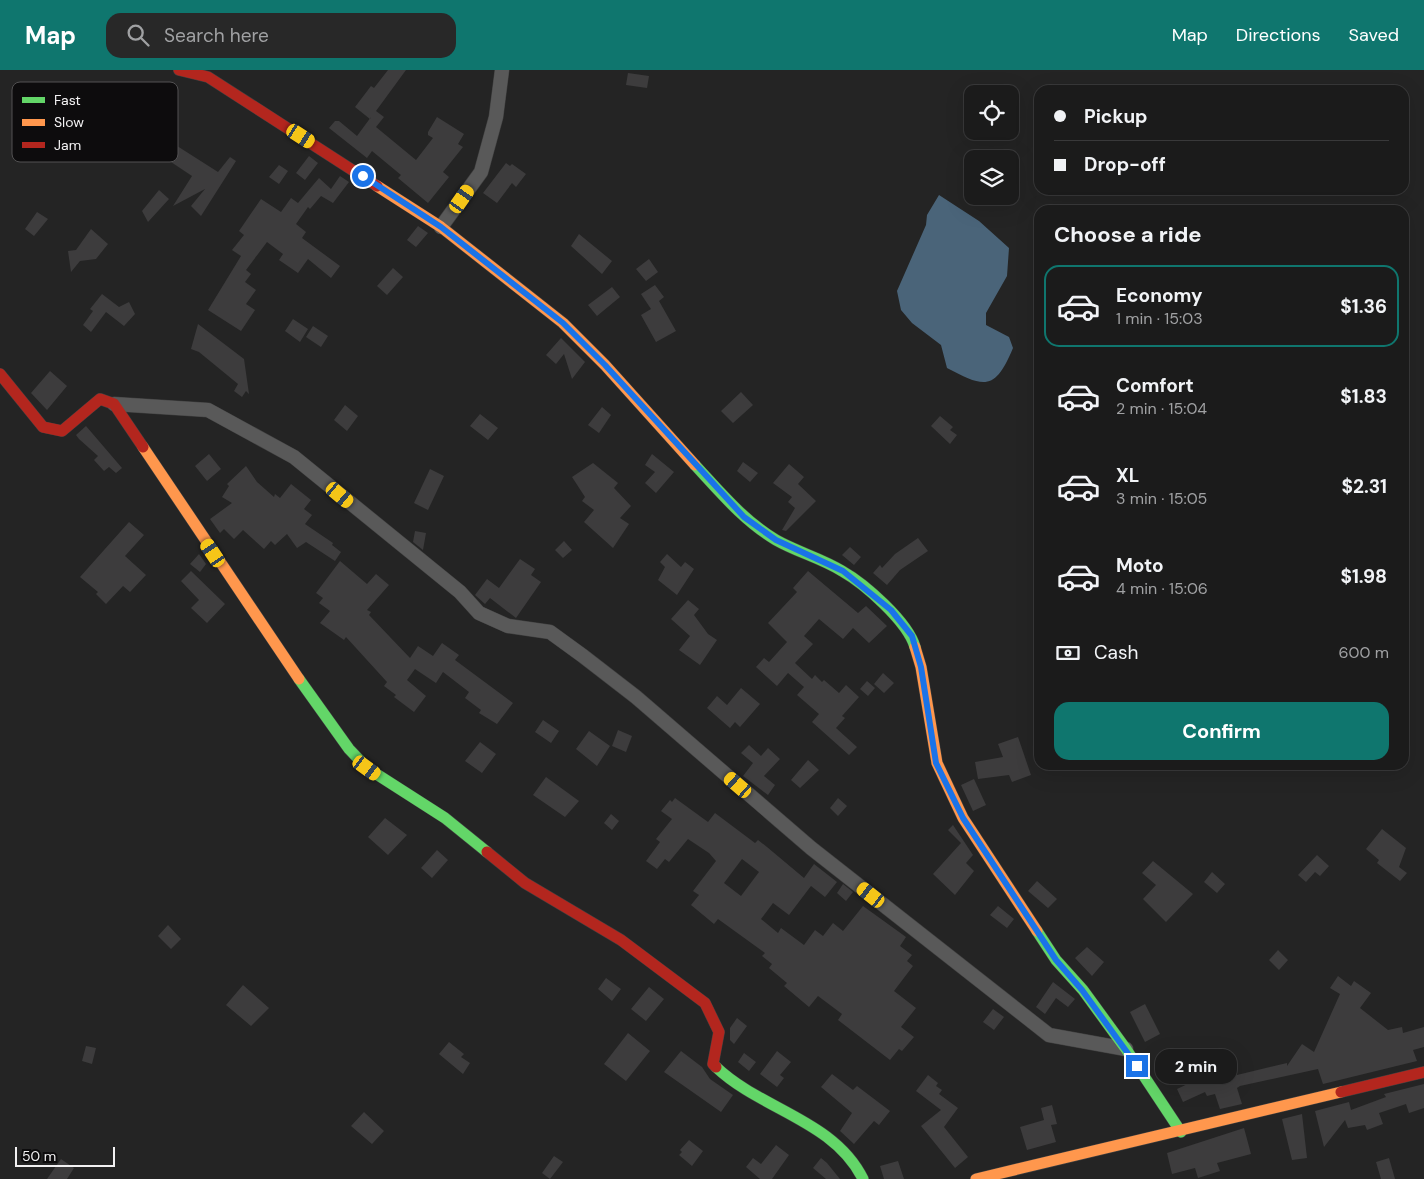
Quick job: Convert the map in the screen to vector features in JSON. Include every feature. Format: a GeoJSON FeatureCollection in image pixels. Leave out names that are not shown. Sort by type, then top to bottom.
{"type":"FeatureCollection","features":[{"type":"Feature","properties":{"kind":"street"},"geometry":{"type":"LineString","coordinates":[[179,70],[208,77],[441,227],[563,323],[605,365],[744,517],[776,540],[843,571],[891,610],[912,636],[921,667],[936,763],[963,818],[1056,960],[1082,990],[1126,1050],[1181,1132]]}},
{"type":"Feature","properties":{"kind":"street"},"geometry":{"type":"LineString","coordinates":[[441,227],[481,172],[496,118],[502,70]]}},
{"type":"Feature","properties":{"kind":"street"},"geometry":{"type":"LineString","coordinates":[[0,374],[43,427],[50,430],[62,432],[100,399],[114,404],[208,410],[294,457],[460,592],[479,613],[508,626],[550,632],[636,697],[811,848],[1049,1035],[1126,1050]]}},
{"type":"Feature","properties":{"kind":"street"},"geometry":{"type":"LineString","coordinates":[[114,404],[257,619],[349,748],[367,768],[445,818],[525,883],[621,940],[704,1003],[719,1032],[713,1064],[717,1069],[764,1102],[820,1130],[857,1163],[864,1179]]}},
{"type":"Feature","properties":{"kind":"street"},"geometry":{"type":"LineString","coordinates":[[976,1179],[1181,1132],[1302,1100],[1424,1072]]}},
{"type":"Feature","properties":{"kind":"water"},"geometry":{"type":"Polygon","coordinates":[[[939,195],[979,221],[1009,248],[1007,276],[986,313],[986,325],[1009,337],[1013,348],[1000,372],[988,382],[971,379],[947,368],[941,345],[912,323],[901,310],[897,291],[926,225],[927,215],[939,195]]]}},
{"type":"Feature","properties":{"kind":"building"},"geometry":{"type":"Polygon","coordinates":[[[388,70],[406,70],[376,111],[384,117],[376,127],[416,160],[433,138],[428,135],[428,132],[437,117],[464,134],[458,144],[463,147],[443,172],[449,177],[428,203],[398,178],[401,175],[372,151],[367,158],[329,128],[335,121],[339,121],[357,136],[370,119],[355,107],[371,86],[374,88],[388,70]]]}},
{"type":"Feature","properties":{"kind":"building"},"geometry":{"type":"Polygon","coordinates":[[[628,73],[649,76],[647,88],[626,85],[628,73]]]}},
{"type":"Feature","properties":{"kind":"building"},"geometry":{"type":"Polygon","coordinates":[[[178,147],[218,172],[230,157],[236,161],[201,216],[191,206],[205,189],[173,206],[192,176],[171,162],[178,162],[178,147]]]}},
{"type":"Feature","properties":{"kind":"building"},"geometry":{"type":"Polygon","coordinates":[[[309,156],[318,163],[305,180],[296,173],[309,156]]]}},
{"type":"Feature","properties":{"kind":"building"},"geometry":{"type":"Polygon","coordinates":[[[506,163],[510,166],[512,164],[526,174],[516,187],[512,183],[497,203],[483,193],[506,163]]]}},
{"type":"Feature","properties":{"kind":"building"},"geometry":{"type":"Polygon","coordinates":[[[279,165],[288,171],[279,184],[269,177],[279,165]]]}},
{"type":"Feature","properties":{"kind":"building"},"geometry":{"type":"Polygon","coordinates":[[[340,176],[349,182],[333,203],[321,196],[310,209],[308,207],[296,224],[306,232],[302,238],[340,266],[331,278],[308,259],[298,273],[279,260],[283,254],[267,242],[246,270],[251,274],[245,282],[256,290],[246,304],[255,310],[241,331],[208,310],[241,256],[232,250],[244,235],[239,231],[261,199],[281,212],[291,198],[298,203],[319,178],[331,189],[340,176]]]}},
{"type":"Feature","properties":{"kind":"building"},"geometry":{"type":"Polygon","coordinates":[[[159,190],[169,199],[148,222],[142,211],[159,190]]]}},
{"type":"Feature","properties":{"kind":"building"},"geometry":{"type":"Polygon","coordinates":[[[37,212],[48,219],[34,236],[25,229],[37,212]]]}},
{"type":"Feature","properties":{"kind":"building"},"geometry":{"type":"Polygon","coordinates":[[[418,226],[428,233],[416,247],[407,240],[418,226]]]}},
{"type":"Feature","properties":{"kind":"building"},"geometry":{"type":"Polygon","coordinates":[[[91,229],[108,244],[96,259],[80,261],[71,272],[68,251],[76,250],[91,229]]]}},
{"type":"Feature","properties":{"kind":"building"},"geometry":{"type":"Polygon","coordinates":[[[579,234],[612,261],[602,274],[571,246],[579,234]]]}},
{"type":"Feature","properties":{"kind":"building"},"geometry":{"type":"Polygon","coordinates":[[[649,259],[658,272],[646,281],[636,269],[649,259]]]}},
{"type":"Feature","properties":{"kind":"building"},"geometry":{"type":"Polygon","coordinates":[[[393,268],[403,277],[387,295],[377,286],[393,268]]]}},
{"type":"Feature","properties":{"kind":"building"},"geometry":{"type":"Polygon","coordinates":[[[655,285],[664,297],[659,301],[676,331],[656,342],[641,315],[651,309],[641,294],[655,285]]]}},
{"type":"Feature","properties":{"kind":"building"},"geometry":{"type":"Polygon","coordinates":[[[612,287],[620,297],[597,316],[588,305],[612,287]]]}},
{"type":"Feature","properties":{"kind":"building"},"geometry":{"type":"Polygon","coordinates":[[[102,294],[119,307],[129,302],[135,314],[124,326],[106,312],[91,332],[83,325],[93,311],[90,309],[102,294]]]}},
{"type":"Feature","properties":{"kind":"building"},"geometry":{"type":"Polygon","coordinates":[[[293,319],[308,329],[300,342],[285,331],[293,319]]]}},
{"type":"Feature","properties":{"kind":"building"},"geometry":{"type":"Polygon","coordinates":[[[198,324],[244,359],[249,394],[246,391],[242,397],[234,391],[238,384],[199,352],[191,349],[198,324]]]}},
{"type":"Feature","properties":{"kind":"building"},"geometry":{"type":"Polygon","coordinates":[[[313,326],[328,336],[321,347],[306,337],[313,326]]]}},
{"type":"Feature","properties":{"kind":"building"},"geometry":{"type":"Polygon","coordinates":[[[561,338],[585,362],[572,379],[564,354],[556,364],[546,355],[561,338]]]}},
{"type":"Feature","properties":{"kind":"building"},"geometry":{"type":"Polygon","coordinates":[[[50,371],[67,386],[47,410],[31,393],[50,371]]]}},
{"type":"Feature","properties":{"kind":"building"},"geometry":{"type":"Polygon","coordinates":[[[741,392],[753,405],[733,423],[721,411],[741,392]]]}},
{"type":"Feature","properties":{"kind":"building"},"geometry":{"type":"Polygon","coordinates":[[[345,405],[358,416],[347,431],[334,420],[345,405]]]}},
{"type":"Feature","properties":{"kind":"building"},"geometry":{"type":"Polygon","coordinates":[[[602,407],[611,415],[599,433],[588,425],[602,407]]]}},
{"type":"Feature","properties":{"kind":"building"},"geometry":{"type":"Polygon","coordinates":[[[480,414],[498,428],[488,440],[470,426],[480,414]]]}},
{"type":"Feature","properties":{"kind":"building"},"geometry":{"type":"Polygon","coordinates":[[[940,416],[953,427],[950,430],[957,435],[950,444],[931,426],[940,416]]]}},
{"type":"Feature","properties":{"kind":"building"},"geometry":{"type":"Polygon","coordinates":[[[86,426],[122,468],[116,473],[109,467],[104,471],[94,460],[98,456],[76,435],[86,426]]]}},
{"type":"Feature","properties":{"kind":"building"},"geometry":{"type":"Polygon","coordinates":[[[209,454],[221,469],[207,481],[195,466],[209,454]]]}},
{"type":"Feature","properties":{"kind":"building"},"geometry":{"type":"Polygon","coordinates":[[[652,454],[674,472],[656,493],[645,483],[655,472],[645,465],[652,454]]]}},
{"type":"Feature","properties":{"kind":"building"},"geometry":{"type":"Polygon","coordinates":[[[743,462],[758,473],[750,482],[737,471],[743,462]]]}},
{"type":"Feature","properties":{"kind":"building"},"geometry":{"type":"Polygon","coordinates":[[[593,463],[618,483],[614,488],[631,506],[620,518],[629,524],[613,548],[584,522],[594,510],[582,501],[585,497],[572,477],[593,463]]]}},
{"type":"Feature","properties":{"kind":"building"},"geometry":{"type":"Polygon","coordinates":[[[789,464],[804,477],[798,484],[816,501],[786,531],[782,530],[795,508],[788,502],[792,497],[773,483],[789,464]]]}},
{"type":"Feature","properties":{"kind":"building"},"geometry":{"type":"Polygon","coordinates":[[[246,466],[257,482],[274,497],[275,494],[280,498],[291,484],[311,500],[304,509],[312,515],[305,524],[333,543],[332,545],[341,552],[335,561],[306,542],[297,548],[287,534],[275,545],[271,541],[264,549],[243,530],[234,539],[224,529],[220,533],[210,519],[232,503],[222,497],[229,486],[227,484],[246,466]]]}},
{"type":"Feature","properties":{"kind":"building"},"geometry":{"type":"Polygon","coordinates":[[[430,469],[444,476],[428,510],[414,503],[430,469]]]}},
{"type":"Feature","properties":{"kind":"building"},"geometry":{"type":"Polygon","coordinates":[[[129,522],[144,535],[125,556],[146,575],[130,592],[123,586],[106,604],[96,594],[98,592],[80,577],[129,522]]]}},
{"type":"Feature","properties":{"kind":"building"},"geometry":{"type":"Polygon","coordinates":[[[415,531],[426,533],[423,550],[413,542],[415,531]]]}},
{"type":"Feature","properties":{"kind":"building"},"geometry":{"type":"Polygon","coordinates":[[[918,538],[928,551],[900,570],[887,585],[873,573],[880,565],[882,568],[895,554],[918,538]]]}},
{"type":"Feature","properties":{"kind":"building"},"geometry":{"type":"Polygon","coordinates":[[[564,541],[572,550],[563,558],[555,550],[564,541]]]}},
{"type":"Feature","properties":{"kind":"building"},"geometry":{"type":"Polygon","coordinates":[[[850,547],[861,557],[854,565],[842,555],[850,547]]]}},
{"type":"Feature","properties":{"kind":"building"},"geometry":{"type":"Polygon","coordinates":[[[199,554],[206,564],[200,572],[190,564],[199,554]]]}},
{"type":"Feature","properties":{"kind":"building"},"geometry":{"type":"Polygon","coordinates":[[[667,554],[681,567],[685,562],[694,569],[677,595],[658,580],[665,567],[660,562],[667,554]]]}},
{"type":"Feature","properties":{"kind":"building"},"geometry":{"type":"Polygon","coordinates":[[[520,559],[535,569],[531,575],[541,582],[516,618],[490,598],[485,604],[475,595],[487,579],[499,588],[520,559]]]}},
{"type":"Feature","properties":{"kind":"building"},"geometry":{"type":"Polygon","coordinates":[[[340,561],[367,584],[376,574],[389,585],[367,610],[371,612],[369,615],[410,658],[418,646],[433,656],[442,643],[459,655],[455,660],[513,703],[497,724],[479,713],[481,710],[465,698],[469,692],[443,672],[436,683],[415,669],[407,680],[426,696],[414,712],[394,697],[396,695],[384,686],[387,682],[346,637],[344,640],[320,623],[330,611],[319,603],[323,598],[316,593],[340,561]]]}},
{"type":"Feature","properties":{"kind":"building"},"geometry":{"type":"Polygon","coordinates":[[[191,571],[225,604],[207,623],[191,608],[199,600],[181,581],[191,571]]]}},
{"type":"Feature","properties":{"kind":"building"},"geometry":{"type":"Polygon","coordinates":[[[808,571],[858,613],[866,606],[887,626],[869,643],[853,628],[843,639],[819,619],[804,636],[813,644],[795,663],[812,679],[815,675],[839,693],[846,685],[859,697],[842,716],[845,718],[836,728],[857,747],[849,755],[812,722],[819,714],[797,695],[804,687],[788,673],[777,686],[756,667],[764,658],[769,662],[787,642],[768,623],[797,592],[793,588],[808,571]]]}},
{"type":"Feature","properties":{"kind":"building"},"geometry":{"type":"Polygon","coordinates":[[[688,600],[699,609],[694,615],[708,634],[717,640],[700,665],[679,650],[690,636],[671,619],[688,600]]]}},
{"type":"Feature","properties":{"kind":"building"},"geometry":{"type":"Polygon","coordinates":[[[883,673],[894,683],[884,693],[874,684],[883,673]]]}},
{"type":"Feature","properties":{"kind":"building"},"geometry":{"type":"Polygon","coordinates":[[[867,681],[875,688],[868,696],[860,689],[867,681]]]}},
{"type":"Feature","properties":{"kind":"building"},"geometry":{"type":"Polygon","coordinates":[[[741,688],[760,704],[740,727],[735,722],[730,728],[707,708],[717,696],[727,705],[741,688]]]}},
{"type":"Feature","properties":{"kind":"building"},"geometry":{"type":"Polygon","coordinates":[[[543,720],[559,731],[551,743],[535,732],[543,720]]]}},
{"type":"Feature","properties":{"kind":"building"},"geometry":{"type":"Polygon","coordinates":[[[618,730],[632,736],[626,752],[612,746],[618,730]]]}},
{"type":"Feature","properties":{"kind":"building"},"geometry":{"type":"Polygon","coordinates":[[[589,731],[610,746],[597,766],[576,749],[589,731]]]}},
{"type":"Feature","properties":{"kind":"building"},"geometry":{"type":"Polygon","coordinates":[[[1018,737],[1031,775],[1012,782],[1009,775],[978,779],[975,762],[1003,757],[998,744],[1018,737]]]}},
{"type":"Feature","properties":{"kind":"building"},"geometry":{"type":"Polygon","coordinates":[[[480,742],[496,754],[482,773],[465,761],[480,742]]]}},
{"type":"Feature","properties":{"kind":"building"},"geometry":{"type":"Polygon","coordinates":[[[749,745],[761,756],[768,748],[780,759],[764,776],[775,785],[768,795],[743,776],[753,763],[741,753],[749,745]]]}},
{"type":"Feature","properties":{"kind":"building"},"geometry":{"type":"Polygon","coordinates":[[[808,760],[819,770],[800,788],[791,780],[808,760]]]}},
{"type":"Feature","properties":{"kind":"building"},"geometry":{"type":"Polygon","coordinates":[[[546,777],[579,801],[565,817],[533,795],[546,777]]]}},
{"type":"Feature","properties":{"kind":"building"},"geometry":{"type":"Polygon","coordinates":[[[974,779],[986,805],[973,811],[961,785],[974,779]]]}},
{"type":"Feature","properties":{"kind":"building"},"geometry":{"type":"Polygon","coordinates":[[[675,798],[708,822],[715,813],[755,843],[758,840],[804,878],[814,864],[837,882],[825,897],[811,886],[789,915],[773,903],[761,919],[778,933],[781,928],[804,945],[815,930],[823,936],[833,923],[843,931],[863,906],[906,937],[900,946],[912,955],[907,961],[913,966],[894,991],[916,1008],[901,1027],[914,1037],[902,1051],[899,1049],[890,1060],[838,1020],[842,1014],[818,996],[809,1007],[784,986],[787,983],[769,968],[772,964],[762,956],[765,953],[718,919],[714,924],[691,905],[699,895],[693,891],[716,861],[709,853],[688,839],[669,862],[665,859],[657,869],[646,861],[660,842],[656,839],[672,819],[661,811],[670,800],[672,802],[675,798]],[[742,859],[724,883],[741,896],[759,872],[742,859]]]}},
{"type":"Feature","properties":{"kind":"building"},"geometry":{"type":"Polygon","coordinates":[[[838,798],[847,806],[838,816],[830,808],[838,798]]]}},
{"type":"Feature","properties":{"kind":"building"},"geometry":{"type":"Polygon","coordinates":[[[611,814],[619,821],[612,830],[604,823],[611,814]]]}},
{"type":"Feature","properties":{"kind":"building"},"geometry":{"type":"Polygon","coordinates":[[[385,818],[407,835],[388,855],[368,837],[385,818]]]}},
{"type":"Feature","properties":{"kind":"building"},"geometry":{"type":"Polygon","coordinates":[[[953,825],[973,855],[966,863],[974,871],[955,895],[933,874],[961,843],[948,830],[953,825]]]}},
{"type":"Feature","properties":{"kind":"building"},"geometry":{"type":"Polygon","coordinates":[[[1382,829],[1406,848],[1399,867],[1407,873],[1400,881],[1377,863],[1379,860],[1366,849],[1382,829]]]}},
{"type":"Feature","properties":{"kind":"building"},"geometry":{"type":"Polygon","coordinates":[[[437,850],[448,860],[432,878],[421,868],[437,850]]]}},
{"type":"Feature","properties":{"kind":"building"},"geometry":{"type":"Polygon","coordinates":[[[1317,855],[1329,866],[1320,876],[1315,872],[1306,882],[1298,875],[1317,855]]]}},
{"type":"Feature","properties":{"kind":"building"},"geometry":{"type":"Polygon","coordinates":[[[1153,861],[1193,894],[1166,922],[1143,899],[1156,885],[1142,873],[1153,861]]]}},
{"type":"Feature","properties":{"kind":"building"},"geometry":{"type":"Polygon","coordinates":[[[1212,872],[1225,884],[1217,893],[1204,882],[1212,872]]]}},
{"type":"Feature","properties":{"kind":"building"},"geometry":{"type":"Polygon","coordinates":[[[1037,881],[1057,899],[1048,908],[1028,891],[1037,881]]]}},
{"type":"Feature","properties":{"kind":"building"},"geometry":{"type":"Polygon","coordinates":[[[843,884],[853,892],[846,901],[837,893],[843,884]]]}},
{"type":"Feature","properties":{"kind":"building"},"geometry":{"type":"Polygon","coordinates":[[[998,906],[1014,919],[1007,928],[990,915],[998,906]]]}},
{"type":"Feature","properties":{"kind":"building"},"geometry":{"type":"Polygon","coordinates":[[[168,925],[181,939],[171,949],[158,936],[168,925]]]}},
{"type":"Feature","properties":{"kind":"building"},"geometry":{"type":"Polygon","coordinates":[[[1087,947],[1104,962],[1092,976],[1075,958],[1087,947]]]}},
{"type":"Feature","properties":{"kind":"building"},"geometry":{"type":"Polygon","coordinates":[[[1278,950],[1288,960],[1279,970],[1269,960],[1278,950]]]}},
{"type":"Feature","properties":{"kind":"building"},"geometry":{"type":"Polygon","coordinates":[[[1338,976],[1351,986],[1354,981],[1371,993],[1360,1008],[1388,1030],[1402,1027],[1403,1033],[1424,1027],[1424,1047],[1413,1050],[1417,1061],[1323,1084],[1318,1069],[1240,1086],[1237,1088],[1242,1104],[1220,1109],[1215,1094],[1207,1096],[1205,1092],[1183,1102],[1177,1089],[1194,1081],[1236,1071],[1237,1075],[1287,1063],[1287,1066],[1302,1044],[1314,1052],[1340,994],[1330,988],[1338,976]]]}},
{"type":"Feature","properties":{"kind":"building"},"geometry":{"type":"Polygon","coordinates":[[[606,978],[621,989],[612,1001],[598,989],[606,978]]]}},
{"type":"Feature","properties":{"kind":"building"},"geometry":{"type":"Polygon","coordinates":[[[1053,982],[1075,999],[1068,1007],[1056,998],[1045,1014],[1036,1007],[1053,982]]]}},
{"type":"Feature","properties":{"kind":"building"},"geometry":{"type":"Polygon","coordinates":[[[243,985],[269,1008],[251,1026],[226,1005],[243,985]]]}},
{"type":"Feature","properties":{"kind":"building"},"geometry":{"type":"Polygon","coordinates":[[[649,987],[664,999],[646,1021],[631,1009],[649,987]]]}},
{"type":"Feature","properties":{"kind":"building"},"geometry":{"type":"Polygon","coordinates":[[[1145,1004],[1160,1034],[1145,1042],[1130,1012],[1145,1004]]]}},
{"type":"Feature","properties":{"kind":"building"},"geometry":{"type":"Polygon","coordinates":[[[993,1009],[1004,1017],[994,1030],[983,1022],[993,1009]]]}},
{"type":"Feature","properties":{"kind":"building"},"geometry":{"type":"Polygon","coordinates":[[[737,1018],[747,1026],[734,1044],[730,1040],[730,1028],[737,1018]]]}},
{"type":"Feature","properties":{"kind":"building"},"geometry":{"type":"Polygon","coordinates":[[[628,1033],[650,1051],[626,1081],[604,1064],[628,1033]]]}},
{"type":"Feature","properties":{"kind":"building"},"geometry":{"type":"Polygon","coordinates":[[[449,1042],[464,1054],[461,1057],[470,1063],[463,1074],[439,1054],[449,1042]]]}},
{"type":"Feature","properties":{"kind":"building"},"geometry":{"type":"Polygon","coordinates":[[[86,1046],[96,1048],[92,1064],[82,1061],[86,1046]]]}},
{"type":"Feature","properties":{"kind":"building"},"geometry":{"type":"Polygon","coordinates":[[[681,1051],[702,1067],[710,1079],[733,1095],[721,1112],[664,1072],[681,1051]]]}},
{"type":"Feature","properties":{"kind":"building"},"geometry":{"type":"Polygon","coordinates":[[[777,1051],[791,1062],[780,1075],[784,1078],[777,1087],[760,1074],[777,1051]]]}},
{"type":"Feature","properties":{"kind":"building"},"geometry":{"type":"Polygon","coordinates":[[[744,1053],[756,1062],[749,1071],[738,1062],[744,1053]]]}},
{"type":"Feature","properties":{"kind":"building"},"geometry":{"type":"Polygon","coordinates":[[[832,1074],[853,1090],[857,1086],[890,1111],[879,1125],[874,1121],[854,1144],[840,1131],[852,1113],[821,1087],[832,1074]]]}},
{"type":"Feature","properties":{"kind":"building"},"geometry":{"type":"Polygon","coordinates":[[[928,1075],[938,1083],[936,1086],[942,1090],[939,1094],[958,1108],[944,1127],[968,1157],[955,1168],[921,1126],[941,1110],[916,1091],[928,1075]]]}},
{"type":"Feature","properties":{"kind":"building"},"geometry":{"type":"Polygon","coordinates":[[[1424,1084],[1424,1108],[1409,1113],[1406,1104],[1379,1113],[1383,1124],[1367,1130],[1365,1125],[1348,1128],[1345,1120],[1324,1147],[1315,1111],[1349,1102],[1351,1110],[1386,1097],[1384,1094],[1424,1084]]]}},
{"type":"Feature","properties":{"kind":"building"},"geometry":{"type":"Polygon","coordinates":[[[1052,1105],[1057,1124],[1051,1125],[1056,1142],[1027,1150],[1020,1127],[1044,1120],[1041,1108],[1052,1105]]]}},
{"type":"Feature","properties":{"kind":"building"},"geometry":{"type":"Polygon","coordinates":[[[364,1112],[384,1131],[372,1144],[351,1126],[364,1112]]]}},
{"type":"Feature","properties":{"kind":"building"},"geometry":{"type":"Polygon","coordinates":[[[1302,1114],[1307,1158],[1292,1160],[1282,1119],[1302,1114]]]}},
{"type":"Feature","properties":{"kind":"building"},"geometry":{"type":"Polygon","coordinates":[[[1244,1128],[1251,1154],[1217,1163],[1220,1171],[1198,1178],[1195,1168],[1172,1174],[1167,1153],[1244,1128]]]}},
{"type":"Feature","properties":{"kind":"building"},"geometry":{"type":"Polygon","coordinates":[[[689,1140],[703,1151],[692,1166],[679,1155],[682,1152],[680,1150],[689,1140]]]}},
{"type":"Feature","properties":{"kind":"building"},"geometry":{"type":"Polygon","coordinates":[[[776,1145],[789,1155],[772,1179],[760,1179],[746,1167],[753,1158],[761,1164],[776,1145]]]}},
{"type":"Feature","properties":{"kind":"building"},"geometry":{"type":"Polygon","coordinates":[[[554,1156],[563,1162],[550,1179],[542,1173],[554,1156]]]}},
{"type":"Feature","properties":{"kind":"building"},"geometry":{"type":"Polygon","coordinates":[[[821,1158],[840,1179],[826,1179],[813,1168],[821,1158]]]}},
{"type":"Feature","properties":{"kind":"building"},"geometry":{"type":"Polygon","coordinates":[[[1389,1158],[1395,1179],[1381,1179],[1376,1162],[1389,1158]]]}},
{"type":"Feature","properties":{"kind":"building"},"geometry":{"type":"Polygon","coordinates":[[[61,1159],[74,1168],[67,1179],[47,1179],[61,1159]]]}},
{"type":"Feature","properties":{"kind":"building"},"geometry":{"type":"Polygon","coordinates":[[[898,1161],[904,1179],[884,1179],[880,1166],[898,1161]]]}},
{"type":"Feature","properties":{"kind":"traffic: fast"},"geometry":{"type":"LineString","coordinates":[[695,465],[733,506],[764,532],[784,544],[834,566],[873,594],[904,626],[915,647]]}},
{"type":"Feature","properties":{"kind":"traffic: fast"},"geometry":{"type":"LineString","coordinates":[[299,679],[349,749],[367,768],[445,818],[487,852]]}},
{"type":"Feature","properties":{"kind":"traffic: fast"},"geometry":{"type":"LineString","coordinates":[[1037,931],[1056,960],[1083,990],[1126,1049],[1181,1132]]}},
{"type":"Feature","properties":{"kind":"traffic: fast"},"geometry":{"type":"LineString","coordinates":[[716,1067],[734,1082],[816,1129],[850,1159],[863,1179]]}},
{"type":"Feature","properties":{"kind":"traffic: slow"},"geometry":{"type":"LineString","coordinates":[[377,186],[441,227],[563,323],[605,365],[695,465]]}},
{"type":"Feature","properties":{"kind":"traffic: slow"},"geometry":{"type":"LineString","coordinates":[[143,447],[299,679]]}},
{"type":"Feature","properties":{"kind":"traffic: slow"},"geometry":{"type":"LineString","coordinates":[[915,647],[921,667],[937,763],[963,818],[1037,931]]}},
{"type":"Feature","properties":{"kind":"traffic: slow"},"geometry":{"type":"LineString","coordinates":[[976,1179],[1341,1092]]}},
{"type":"Feature","properties":{"kind":"traffic: jam"},"geometry":{"type":"LineString","coordinates":[[179,70],[208,77],[377,186]]}},
{"type":"Feature","properties":{"kind":"traffic: jam"},"geometry":{"type":"LineString","coordinates":[[0,374],[43,427],[62,431],[100,399],[114,404],[143,447]]}},
{"type":"Feature","properties":{"kind":"traffic: jam"},"geometry":{"type":"LineString","coordinates":[[487,852],[525,883],[621,940],[705,1003],[719,1032],[713,1064],[716,1067]]}},
{"type":"Feature","properties":{"kind":"traffic: jam"},"geometry":{"type":"LineString","coordinates":[[1341,1092],[1424,1072]]}},
{"type":"Feature","properties":{"kind":"route"},"geometry":{"type":"LineString","coordinates":[[363,176],[441,227],[563,323],[605,365],[654,421],[744,517],[776,540],[843,571],[891,610],[912,636],[921,667],[925,706],[936,763],[963,818],[1056,960],[1082,990],[1137,1066]]}}]}
